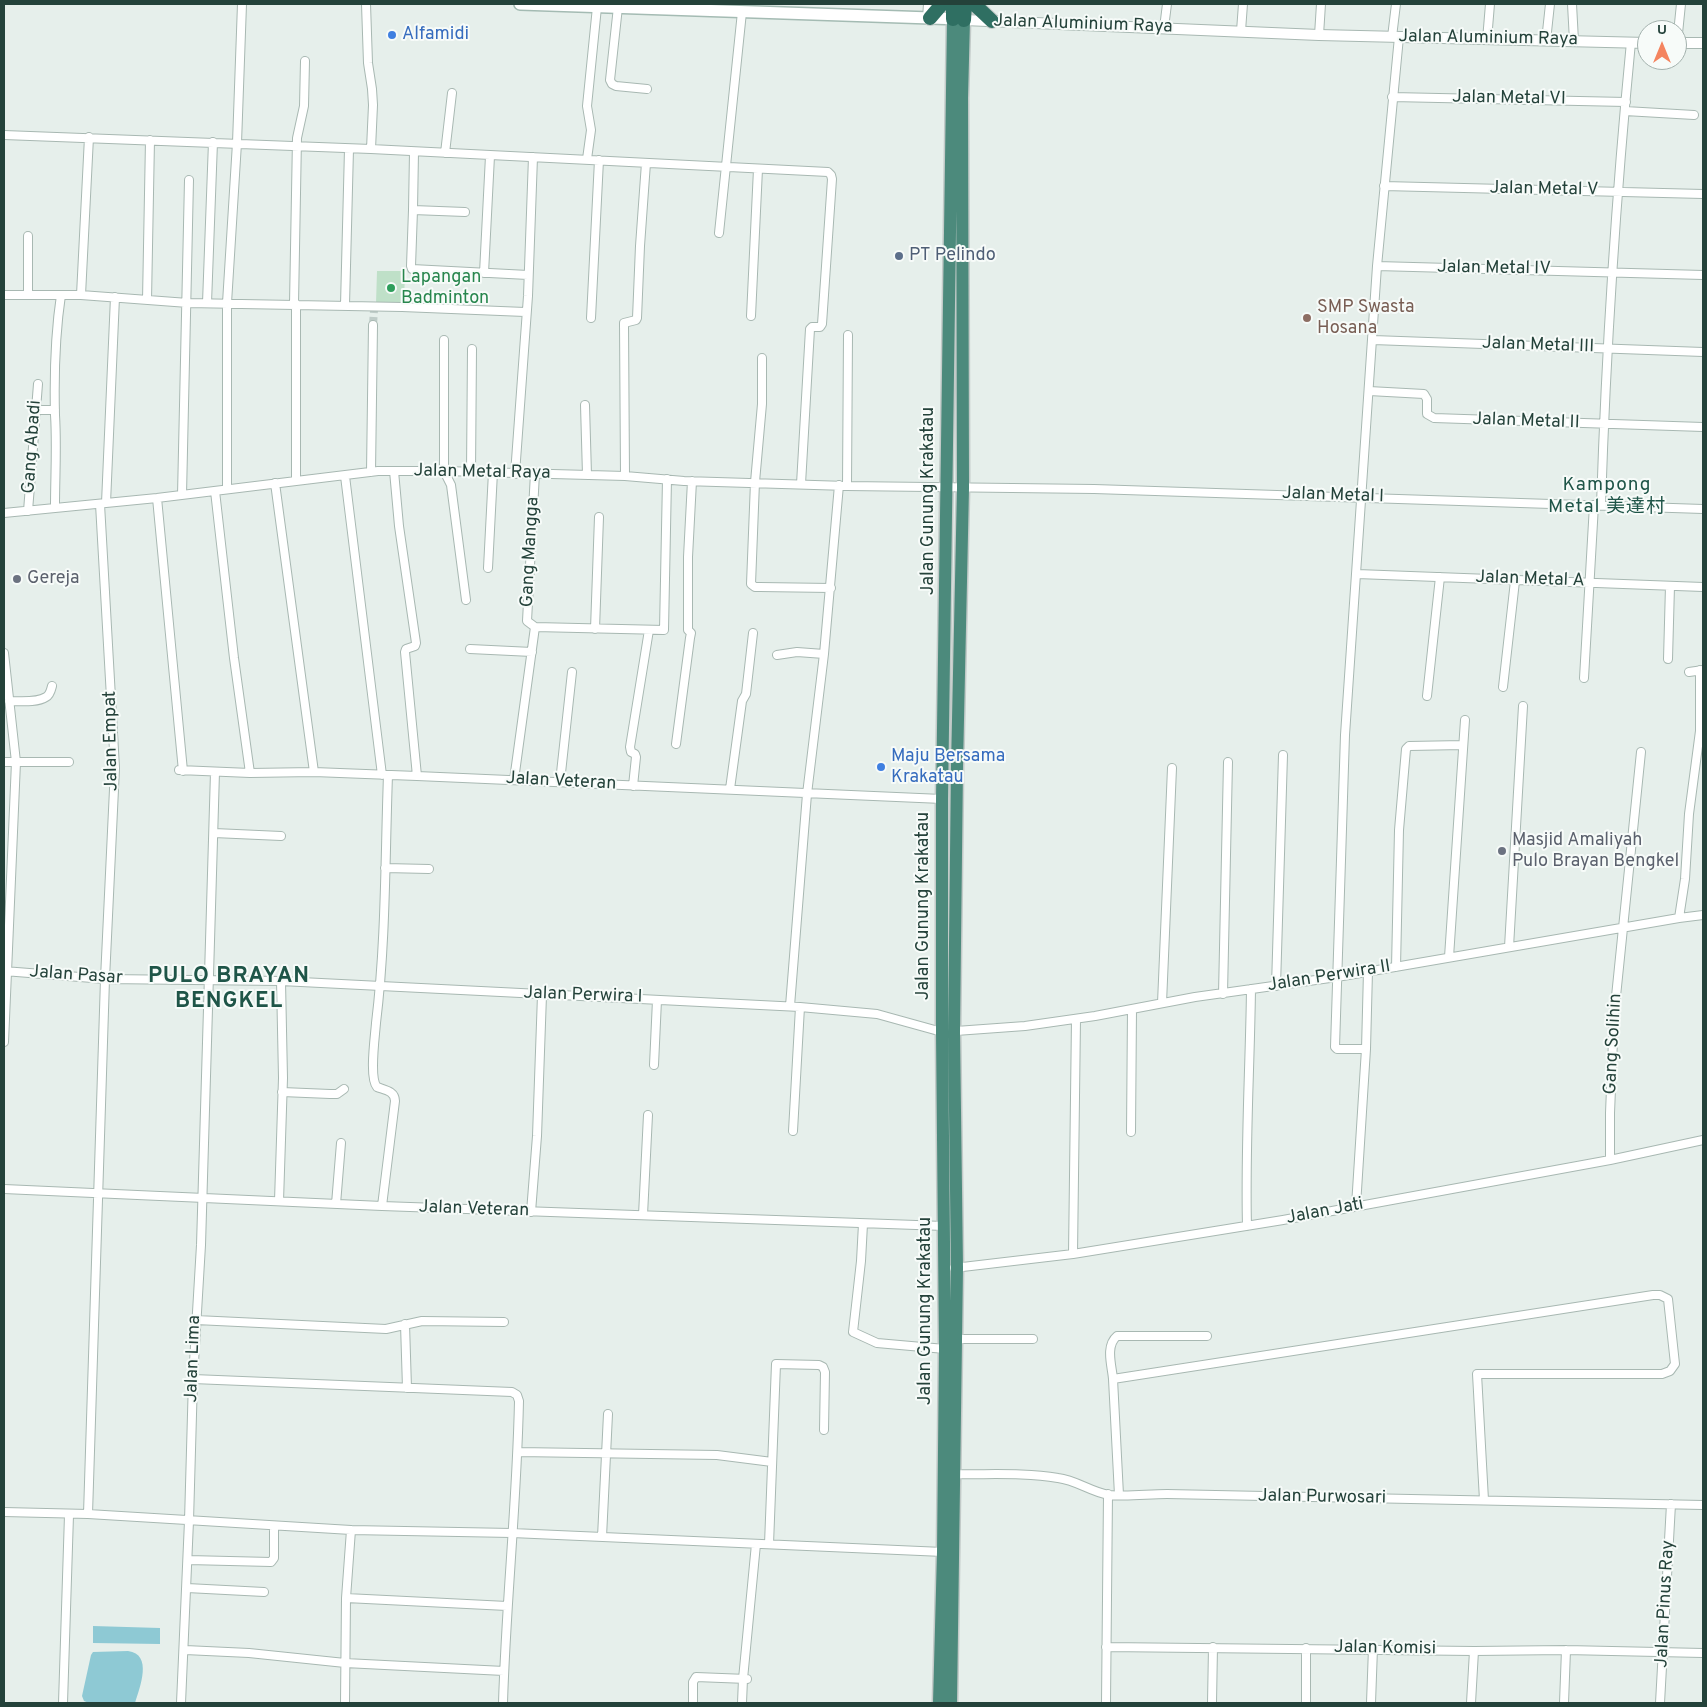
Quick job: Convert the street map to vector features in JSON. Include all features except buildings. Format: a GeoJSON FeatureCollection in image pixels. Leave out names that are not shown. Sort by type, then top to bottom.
{"type":"FeatureCollection","features":[{"type":"Feature","properties":{"kind":"highway"},"geometry":{"type":"LineString","coordinates":[[928,18],[942,4]]}},
{"type":"Feature","properties":{"kind":"highway"},"geometry":{"type":"LineString","coordinates":[[953,4],[958,19]]}},
{"type":"Feature","properties":{"kind":"highway"},"geometry":{"type":"LineString","coordinates":[[958,19],[965,4]]}},
{"type":"Feature","properties":{"kind":"highway"},"geometry":{"type":"LineString","coordinates":[[974,4],[992,21]]}},
{"type":"Feature","properties":{"kind":"highway","name":"Jalan Gunung Krakatau"},"geometry":{"type":"LineString","coordinates":[[939,1703],[943,1552],[956,1339],[951,1268],[948,1032],[942,799],[946,488],[958,19]]}},
{"type":"Feature","properties":{"kind":"highway","name":"Jalan Gunung Krakatau"},"geometry":{"type":"LineString","coordinates":[[951,1703],[949,1474],[945,1348],[951,1268],[944,1226],[963,488],[962,98],[958,19]]}},
{"type":"Feature","properties":{"kind":"main road","name":"Jalan Aluminium Raya"},"geometry":{"type":"LineString","coordinates":[[520,4],[958,19]]}},
{"type":"Feature","properties":{"kind":"street"},"geometry":{"type":"LineString","coordinates":[[227,489],[228,303],[237,144],[242,4]]}},
{"type":"Feature","properties":{"kind":"street"},"geometry":{"type":"LineString","coordinates":[[366,4],[368,55],[373,105],[371,149]]}},
{"type":"Feature","properties":{"kind":"street"},"geometry":{"type":"LineString","coordinates":[[928,4],[928,18]]}},
{"type":"Feature","properties":{"kind":"street"},"geometry":{"type":"LineString","coordinates":[[983,4],[993,14],[1006,21]]}},
{"type":"Feature","properties":{"kind":"street"},"geometry":{"type":"LineString","coordinates":[[1164,28],[1167,4]]}},
{"type":"Feature","properties":{"kind":"street"},"geometry":{"type":"LineString","coordinates":[[1241,32],[1243,4]]}},
{"type":"Feature","properties":{"kind":"street"},"geometry":{"type":"LineString","coordinates":[[1319,35],[1321,4]]}},
{"type":"Feature","properties":{"kind":"street"},"geometry":{"type":"LineString","coordinates":[[1366,1049],[1335,1048],[1337,977],[1346,731],[1377,266],[1392,97],[1396,4]]}},
{"type":"Feature","properties":{"kind":"street"},"geometry":{"type":"LineString","coordinates":[[1487,40],[1490,4]]}},
{"type":"Feature","properties":{"kind":"street"},"geometry":{"type":"LineString","coordinates":[[1546,41],[1550,4]]}},
{"type":"Feature","properties":{"kind":"street"},"geometry":{"type":"LineString","coordinates":[[1572,4],[1574,41]]}},
{"type":"Feature","properties":{"kind":"street"},"geometry":{"type":"LineString","coordinates":[[1679,20],[1681,4]]}},
{"type":"Feature","properties":{"kind":"street"},"geometry":{"type":"LineString","coordinates":[[587,159],[591,130],[587,106],[597,7]]}},
{"type":"Feature","properties":{"kind":"street"},"geometry":{"type":"LineString","coordinates":[[618,7],[610,80],[616,86],[647,90]]}},
{"type":"Feature","properties":{"kind":"street"},"geometry":{"type":"LineString","coordinates":[[719,233],[742,12]]}},
{"type":"Feature","properties":{"kind":"street","name":"Jalan Aluminium Raya"},"geometry":{"type":"LineString","coordinates":[[958,19],[1319,35],[1637,42]]}},
{"type":"Feature","properties":{"kind":"street"},"geometry":{"type":"LineString","coordinates":[[1584,678],[1590,582],[1604,424],[1617,192],[1631,42]]}},
{"type":"Feature","properties":{"kind":"street"},"geometry":{"type":"LineString","coordinates":[[1687,43],[1703,44]]}},
{"type":"Feature","properties":{"kind":"street"},"geometry":{"type":"LineString","coordinates":[[296,480],[295,304],[298,129],[304,106],[304,61]]}},
{"type":"Feature","properties":{"kind":"street"},"geometry":{"type":"LineString","coordinates":[[445,153],[452,93]]}},
{"type":"Feature","properties":{"kind":"street","name":"Jalan Metal VI"},"geometry":{"type":"LineString","coordinates":[[1392,97],[1626,102]]}},
{"type":"Feature","properties":{"kind":"street"},"geometry":{"type":"LineString","coordinates":[[1625,111],[1694,115]]}},
{"type":"Feature","properties":{"kind":"street"},"geometry":{"type":"LineString","coordinates":[[4,135],[213,142],[587,159],[758,170],[826,171],[832,176],[822,324],[820,327],[812,327],[810,329],[801,484]]}},
{"type":"Feature","properties":{"kind":"street"},"geometry":{"type":"LineString","coordinates":[[81,295],[89,137]]}},
{"type":"Feature","properties":{"kind":"street"},"geometry":{"type":"LineString","coordinates":[[147,300],[150,140]]}},
{"type":"Feature","properties":{"kind":"street"},"geometry":{"type":"LineString","coordinates":[[207,303],[213,142]]}},
{"type":"Feature","properties":{"kind":"street"},"geometry":{"type":"LineString","coordinates":[[345,305],[350,149]]}},
{"type":"Feature","properties":{"kind":"street"},"geometry":{"type":"LineString","coordinates":[[414,152],[412,269],[528,275]]}},
{"type":"Feature","properties":{"kind":"street"},"geometry":{"type":"LineString","coordinates":[[484,273],[490,156]]}},
{"type":"Feature","properties":{"kind":"street"},"geometry":{"type":"LineString","coordinates":[[515,474],[528,275],[533,157]]}},
{"type":"Feature","properties":{"kind":"street"},"geometry":{"type":"LineString","coordinates":[[591,318],[600,160]]}},
{"type":"Feature","properties":{"kind":"street"},"geometry":{"type":"LineString","coordinates":[[625,476],[624,323],[636,320],[637,318],[646,163]]}},
{"type":"Feature","properties":{"kind":"street"},"geometry":{"type":"LineString","coordinates":[[751,316],[758,170]]}},
{"type":"Feature","properties":{"kind":"street"},"geometry":{"type":"LineString","coordinates":[[182,495],[188,303],[189,180]]}},
{"type":"Feature","properties":{"kind":"street","name":"Jalan Metal V"},"geometry":{"type":"LineString","coordinates":[[1384,186],[1703,194]]}},
{"type":"Feature","properties":{"kind":"street"},"geometry":{"type":"LineString","coordinates":[[412,210],[465,212]]}},
{"type":"Feature","properties":{"kind":"street"},"geometry":{"type":"LineString","coordinates":[[28,236],[28,294]]}},
{"type":"Feature","properties":{"kind":"street","name":"Jalan Metal IV"},"geometry":{"type":"LineString","coordinates":[[1377,266],[1703,275]]}},
{"type":"Feature","properties":{"kind":"street"},"geometry":{"type":"LineString","coordinates":[[4,295],[81,295],[188,303],[345,305],[374,308],[525,312]]}},
{"type":"Feature","properties":{"kind":"street"},"geometry":{"type":"LineString","coordinates":[[55,508],[55,346],[61,295]]}},
{"type":"Feature","properties":{"kind":"street","name":"Jalan Empat"},"geometry":{"type":"LineString","coordinates":[[88,1514],[100,1194],[105,979],[115,768],[103,503],[116,297]]}},
{"type":"Feature","properties":{"kind":"street"},"geometry":{"type":"LineString","coordinates":[[371,472],[373,325]]}},
{"type":"Feature","properties":{"kind":"street"},"geometry":{"type":"LineString","coordinates":[[847,486],[848,335]]}},
{"type":"Feature","properties":{"kind":"street"},"geometry":{"type":"LineString","coordinates":[[444,340],[444,470],[451,485],[466,600]]}},
{"type":"Feature","properties":{"kind":"street","name":"Jalan Metal III"},"geometry":{"type":"LineString","coordinates":[[1373,340],[1703,352]]}},
{"type":"Feature","properties":{"kind":"street"},"geometry":{"type":"LineString","coordinates":[[471,472],[472,350]]}},
{"type":"Feature","properties":{"kind":"street"},"geometry":{"type":"LineString","coordinates":[[762,358],[762,404],[755,482],[751,584],[760,588],[831,588]]}},
{"type":"Feature","properties":{"kind":"street","name":"Gang Abadi"},"geometry":{"type":"LineString","coordinates":[[28,511],[38,384]]}},
{"type":"Feature","properties":{"kind":"street","name":"Jalan Metal II"},"geometry":{"type":"LineString","coordinates":[[1369,391],[1424,394],[1428,399],[1428,414],[1434,418],[1703,427]]}},
{"type":"Feature","properties":{"kind":"street"},"geometry":{"type":"LineString","coordinates":[[585,405],[587,475]]}},
{"type":"Feature","properties":{"kind":"street"},"geometry":{"type":"LineString","coordinates":[[36,410],[55,410]]}},
{"type":"Feature","properties":{"kind":"street","name":"Jalan Metal Raya"},"geometry":{"type":"LineString","coordinates":[[4,514],[157,498],[296,480],[394,471],[444,470],[515,474],[625,476],[692,481],[963,488]]}},
{"type":"Feature","properties":{"kind":"street"},"geometry":{"type":"LineString","coordinates":[[394,471],[399,526],[416,643],[415,646],[405,652],[417,776]]}},
{"type":"Feature","properties":{"kind":"street"},"geometry":{"type":"LineString","coordinates":[[488,568],[493,472]]}},
{"type":"Feature","properties":{"kind":"street","name":"Gang Mangga"},"geometry":{"type":"LineString","coordinates":[[535,473],[527,621],[535,627]]}},
{"type":"Feature","properties":{"kind":"street"},"geometry":{"type":"LineString","coordinates":[[345,476],[385,775],[385,868],[381,986],[374,1045],[374,1083],[377,1087],[395,1096],[382,1206]]}},
{"type":"Feature","properties":{"kind":"street"},"geometry":{"type":"LineString","coordinates":[[514,780],[535,627],[664,630],[668,479]]}},
{"type":"Feature","properties":{"kind":"street"},"geometry":{"type":"LineString","coordinates":[[676,744],[691,633],[688,630],[688,557],[692,481]]}},
{"type":"Feature","properties":{"kind":"street"},"geometry":{"type":"LineString","coordinates":[[275,483],[314,772]]}},
{"type":"Feature","properties":{"kind":"street"},"geometry":{"type":"LineString","coordinates":[[790,1006],[807,794],[831,588],[838,485]]}},
{"type":"Feature","properties":{"kind":"street","name":"Jalan Metal I"},"geometry":{"type":"LineString","coordinates":[[963,488],[1094,489],[1362,496],[1703,509]]}},
{"type":"Feature","properties":{"kind":"street"},"geometry":{"type":"LineString","coordinates":[[215,491],[234,658],[250,773]]}},
{"type":"Feature","properties":{"kind":"street","name":"Jalan Veteran"},"geometry":{"type":"LineString","coordinates":[[157,498],[181,771],[314,772],[942,799]]}},
{"type":"Feature","properties":{"kind":"street"},"geometry":{"type":"LineString","coordinates":[[595,629],[599,517]]}},
{"type":"Feature","properties":{"kind":"street","name":"Jalan Metal A"},"geometry":{"type":"LineString","coordinates":[[1357,574],[1703,587]]}},
{"type":"Feature","properties":{"kind":"street"},"geometry":{"type":"LineString","coordinates":[[1427,696],[1440,577]]}},
{"type":"Feature","properties":{"kind":"street"},"geometry":{"type":"LineString","coordinates":[[1503,687],[1515,581]]}},
{"type":"Feature","properties":{"kind":"street"},"geometry":{"type":"LineString","coordinates":[[1668,659],[1670,586]]}},
{"type":"Feature","properties":{"kind":"street"},"geometry":{"type":"LineString","coordinates":[[634,786],[636,757],[631,752],[630,746],[649,630]]}},
{"type":"Feature","properties":{"kind":"street"},"geometry":{"type":"LineString","coordinates":[[730,789],[742,701],[746,694],[754,633]]}},
{"type":"Feature","properties":{"kind":"street"},"geometry":{"type":"LineString","coordinates":[[470,649],[532,652]]}},
{"type":"Feature","properties":{"kind":"street"},"geometry":{"type":"LineString","coordinates":[[777,654],[797,652],[824,654]]}},
{"type":"Feature","properties":{"kind":"street"},"geometry":{"type":"LineString","coordinates":[[4,653],[16,762],[5,971],[4,1042]]}},
{"type":"Feature","properties":{"kind":"street"},"geometry":{"type":"LineString","coordinates":[[1679,918],[1685,879],[1689,814],[1700,731],[1702,670],[1689,672]]}},
{"type":"Feature","properties":{"kind":"street"},"geometry":{"type":"LineString","coordinates":[[560,782],[572,672]]}},
{"type":"Feature","properties":{"kind":"street"},"geometry":{"type":"LineString","coordinates":[[9,701],[34,700],[46,697],[52,686]]}},
{"type":"Feature","properties":{"kind":"street"},"geometry":{"type":"LineString","coordinates":[[1510,947],[1523,706]]}},
{"type":"Feature","properties":{"kind":"street"},"geometry":{"type":"LineString","coordinates":[[1449,957],[1465,720]]}},
{"type":"Feature","properties":{"kind":"street"},"geometry":{"type":"LineString","coordinates":[[1396,967],[1399,830],[1406,749],[1410,746],[1463,745]]}},
{"type":"Feature","properties":{"kind":"street","name":"Gang Solihin"},"geometry":{"type":"LineString","coordinates":[[1610,1160],[1614,1016],[1641,752]]}},
{"type":"Feature","properties":{"kind":"street"},"geometry":{"type":"LineString","coordinates":[[1276,986],[1283,755]]}},
{"type":"Feature","properties":{"kind":"street"},"geometry":{"type":"LineString","coordinates":[[4,762],[70,762]]}},
{"type":"Feature","properties":{"kind":"street"},"geometry":{"type":"LineString","coordinates":[[1223,994],[1228,762]]}},
{"type":"Feature","properties":{"kind":"street"},"geometry":{"type":"LineString","coordinates":[[1162,1003],[1172,768]]}},
{"type":"Feature","properties":{"kind":"street","name":"Jalan Lima"},"geometry":{"type":"LineString","coordinates":[[182,1703],[190,1521],[193,1379],[201,1245],[215,772]]}},
{"type":"Feature","properties":{"kind":"street"},"geometry":{"type":"LineString","coordinates":[[214,833],[281,836]]}},
{"type":"Feature","properties":{"kind":"street"},"geometry":{"type":"LineString","coordinates":[[385,868],[429,869]]}},
{"type":"Feature","properties":{"kind":"street","name":"Jalan Perwira II"},"geometry":{"type":"LineString","coordinates":[[948,1032],[1024,1026],[1076,1019],[1162,1003],[1337,977],[1679,918],[1703,916]]}},
{"type":"Feature","properties":{"kind":"street","name":"Jalan Pasar"},"geometry":{"type":"LineString","coordinates":[[5,971],[105,979],[208,979]]}},
{"type":"Feature","properties":{"kind":"street"},"geometry":{"type":"LineString","coordinates":[[1356,1206],[1366,1049],[1368,971]]}},
{"type":"Feature","properties":{"kind":"street","name":"Jalan Perwira I"},"geometry":{"type":"LineString","coordinates":[[208,979],[281,980],[542,995],[790,1006],[877,1014],[948,1032]]}},
{"type":"Feature","properties":{"kind":"street"},"geometry":{"type":"LineString","coordinates":[[280,1201],[282,1092],[281,980]]}},
{"type":"Feature","properties":{"kind":"street"},"geometry":{"type":"LineString","coordinates":[[1247,1226],[1246,1132],[1250,1062],[1251,990]]}},
{"type":"Feature","properties":{"kind":"street"},"geometry":{"type":"LineString","coordinates":[[531,1212],[542,995]]}},
{"type":"Feature","properties":{"kind":"street"},"geometry":{"type":"LineString","coordinates":[[654,1065],[657,1000]]}},
{"type":"Feature","properties":{"kind":"street"},"geometry":{"type":"LineString","coordinates":[[793,1132],[800,1007]]}},
{"type":"Feature","properties":{"kind":"street"},"geometry":{"type":"LineString","coordinates":[[1131,1132],[1132,1009]]}},
{"type":"Feature","properties":{"kind":"street"},"geometry":{"type":"LineString","coordinates":[[1074,1254],[1076,1019]]}},
{"type":"Feature","properties":{"kind":"street"},"geometry":{"type":"LineString","coordinates":[[282,1092],[337,1094],[344,1089]]}},
{"type":"Feature","properties":{"kind":"street"},"geometry":{"type":"LineString","coordinates":[[643,1216],[648,1115]]}},
{"type":"Feature","properties":{"kind":"street","name":"Jalan Jati"},"geometry":{"type":"LineString","coordinates":[[951,1268],[1074,1254],[1247,1226],[1610,1160],[1703,1140]]}},
{"type":"Feature","properties":{"kind":"street"},"geometry":{"type":"LineString","coordinates":[[336,1204],[341,1144]]}},
{"type":"Feature","properties":{"kind":"street","name":"Jalan Veteran"},"geometry":{"type":"LineString","coordinates":[[4,1189],[531,1212],[944,1226]]}},
{"type":"Feature","properties":{"kind":"street"},"geometry":{"type":"LineString","coordinates":[[863,1224],[853,1332],[877,1343],[945,1348]]}},
{"type":"Feature","properties":{"kind":"street"},"geometry":{"type":"LineString","coordinates":[[1113,1378],[1660,1295],[1668,1299],[1675,1364],[1670,1371],[1662,1374],[1477,1374],[1484,1500]]}},
{"type":"Feature","properties":{"kind":"street"},"geometry":{"type":"LineString","coordinates":[[196,1320],[386,1329],[422,1321],[504,1322]]}},
{"type":"Feature","properties":{"kind":"street"},"geometry":{"type":"LineString","coordinates":[[405,1324],[407,1388]]}},
{"type":"Feature","properties":{"kind":"street"},"geometry":{"type":"LineString","coordinates":[[1119,1495],[1110,1351],[1113,1339],[1117,1336],[1207,1336]]}},
{"type":"Feature","properties":{"kind":"street"},"geometry":{"type":"LineString","coordinates":[[956,1339],[1033,1339]]}},
{"type":"Feature","properties":{"kind":"street"},"geometry":{"type":"LineString","coordinates":[[769,1544],[776,1364],[820,1365],[824,1367],[824,1430]]}},
{"type":"Feature","properties":{"kind":"street"},"geometry":{"type":"LineString","coordinates":[[193,1379],[515,1393],[519,1401],[518,1452],[507,1606],[503,1703]]}},
{"type":"Feature","properties":{"kind":"street"},"geometry":{"type":"LineString","coordinates":[[602,1537],[608,1414]]}},
{"type":"Feature","properties":{"kind":"street"},"geometry":{"type":"LineString","coordinates":[[518,1452],[717,1455],[772,1462]]}},
{"type":"Feature","properties":{"kind":"street","name":"Jalan Purwosari"},"geometry":{"type":"LineString","coordinates":[[949,1474],[1059,1478],[1108,1494],[1119,1495],[1703,1505]]}},
{"type":"Feature","properties":{"kind":"street"},"geometry":{"type":"LineString","coordinates":[[1106,1703],[1108,1494]]}},
{"type":"Feature","properties":{"kind":"street","name":"Jalan Pinus Ray"},"geometry":{"type":"LineString","coordinates":[[1660,1703],[1671,1504]]}},
{"type":"Feature","properties":{"kind":"street"},"geometry":{"type":"LineString","coordinates":[[4,1512],[88,1514],[351,1530],[512,1533],[943,1552]]}},
{"type":"Feature","properties":{"kind":"street"},"geometry":{"type":"LineString","coordinates":[[63,1703],[70,1515]]}},
{"type":"Feature","properties":{"kind":"street"},"geometry":{"type":"LineString","coordinates":[[188,1560],[271,1562],[274,1558],[274,1526]]}},
{"type":"Feature","properties":{"kind":"street"},"geometry":{"type":"LineString","coordinates":[[345,1703],[346,1598],[351,1530]]}},
{"type":"Feature","properties":{"kind":"street"},"geometry":{"type":"LineString","coordinates":[[742,1703],[756,1544]]}},
{"type":"Feature","properties":{"kind":"street"},"geometry":{"type":"LineString","coordinates":[[187,1588],[264,1592]]}},
{"type":"Feature","properties":{"kind":"street"},"geometry":{"type":"LineString","coordinates":[[346,1598],[507,1606]]}},
{"type":"Feature","properties":{"kind":"street","name":"Jalan Komisi"},"geometry":{"type":"LineString","coordinates":[[1106,1646],[1373,1648],[1474,1651],[1664,1651],[1703,1653]]}},
{"type":"Feature","properties":{"kind":"street"},"geometry":{"type":"LineString","coordinates":[[1212,1703],[1213,1647]]}},
{"type":"Feature","properties":{"kind":"street"},"geometry":{"type":"LineString","coordinates":[[1306,1648],[1306,1703]]}},
{"type":"Feature","properties":{"kind":"street"},"geometry":{"type":"LineString","coordinates":[[1371,1703],[1373,1648]]}},
{"type":"Feature","properties":{"kind":"street"},"geometry":{"type":"LineString","coordinates":[[185,1650],[241,1652],[345,1663],[504,1671]]}},
{"type":"Feature","properties":{"kind":"street"},"geometry":{"type":"LineString","coordinates":[[1564,1703],[1566,1650]]}},
{"type":"Feature","properties":{"kind":"street"},"geometry":{"type":"LineString","coordinates":[[1471,1703],[1474,1651]]}},
{"type":"Feature","properties":{"kind":"street"},"geometry":{"type":"LineString","coordinates":[[693,1703],[693,1682],[696,1677],[747,1680],[747,1703]]}},
{"type":"Feature","properties":{"kind":"green space","name":"Lapangan Badminton"},"geometry":{"type":"Polygon","coordinates":[[[377,271],[405,271],[404,304],[376,304],[377,271]]]}},
{"type":"Feature","properties":{"kind":"water"},"geometry":{"type":"Polygon","coordinates":[[[93,1626],[160,1628],[160,1644],[93,1643],[93,1626]]]}},
{"type":"Feature","properties":{"kind":"water"},"geometry":{"type":"Polygon","coordinates":[[[128,1651],[136,1653],[143,1665],[142,1680],[135,1703],[89,1703],[84,1701],[82,1696],[93,1652],[128,1651]]]}},
{"type":"Feature","properties":{"kind":"tunnel"},"geometry":{"type":"LineString","coordinates":[[373,325],[374,310]]}},
{"type":"Feature","properties":{"kind":"place","name":"Alfamidi"},"geometry":{"type":"Point","coordinates":[392,35]}},
{"type":"Feature","properties":{"kind":"place","name":"PT Pelindo"},"geometry":{"type":"Point","coordinates":[899,256]}},
{"type":"Feature","properties":{"kind":"place","name":"Lapangan Badminton"},"geometry":{"type":"Point","coordinates":[391,288]}},
{"type":"Feature","properties":{"kind":"place","name":"SMP Swasta Hosana"},"geometry":{"type":"Point","coordinates":[1307,318]}},
{"type":"Feature","properties":{"kind":"place","name":"Gereja"},"geometry":{"type":"Point","coordinates":[17,579]}},
{"type":"Feature","properties":{"kind":"place","name":"Maju Bersama Krakatau"},"geometry":{"type":"Point","coordinates":[881,767]}},
{"type":"Feature","properties":{"kind":"place","name":"Masjid Amaliyah Pulo Brayan Bengkel"},"geometry":{"type":"Point","coordinates":[1502,851]}},
{"type":"Feature","properties":{"kind":"district","name":"Kampong Metal 美達村"},"geometry":{"type":"Point","coordinates":[1607,497]}},
{"type":"Feature","properties":{"kind":"district","name":"PULO BRAYAN BENGKEL"},"geometry":{"type":"Point","coordinates":[229,990]}}]}
